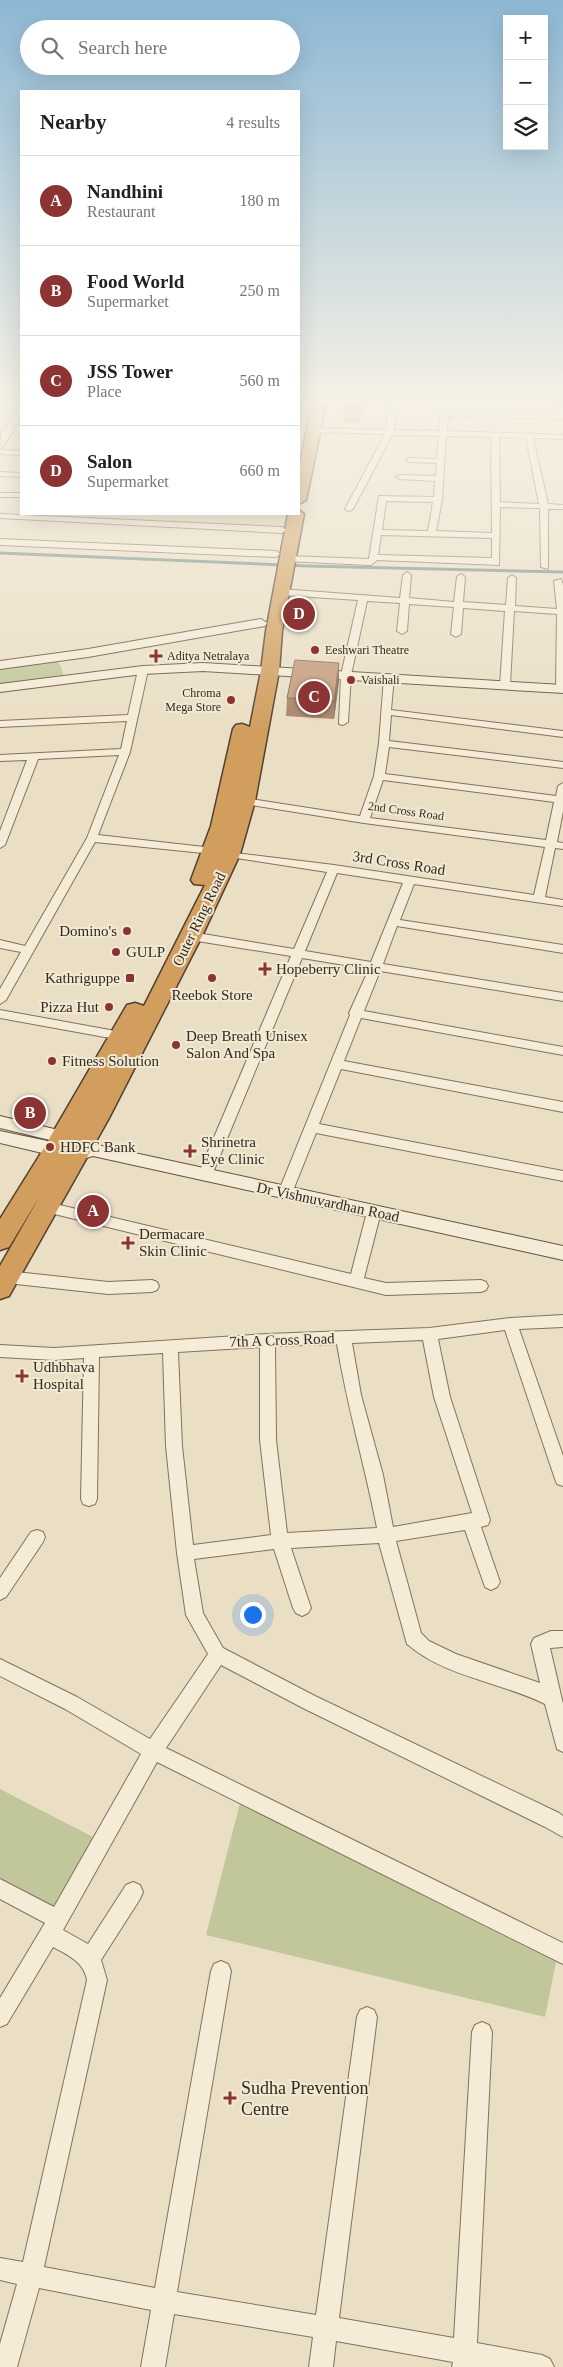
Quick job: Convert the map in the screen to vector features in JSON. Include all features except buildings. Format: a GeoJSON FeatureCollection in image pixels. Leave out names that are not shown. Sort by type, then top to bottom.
{"type":"FeatureCollection","features":[{"type":"Feature","properties":{"kind":"highway","name":"Outer Ring Road"},"geometry":{"type":"LineString","coordinates":[[3,1283],[48,1207],[120,1036],[209,864],[222,852],[226,800],[262,670],[281,592],[282,530],[286,515]]}},
{"type":"Feature","properties":{"kind":"highway","name":"Outer Ring Road"},"geometry":{"type":"LineString","coordinates":[[0,1240],[97,1118],[191,936],[222,852],[245,801],[262,670],[261,623],[296,515]]}},
{"type":"Feature","properties":{"kind":"street"},"geometry":{"type":"LineString","coordinates":[[0,542],[280,563],[371,562],[380,510]]}},
{"type":"Feature","properties":{"kind":"street"},"geometry":{"type":"LineString","coordinates":[[434,534],[432,531],[436,510]]}},
{"type":"Feature","properties":{"kind":"street"},"geometry":{"type":"LineString","coordinates":[[373,557],[496,562],[494,510]]}},
{"type":"Feature","properties":{"kind":"street"},"geometry":{"type":"LineString","coordinates":[[544,510],[545,567]]}},
{"type":"Feature","properties":{"kind":"street"},"geometry":{"type":"LineString","coordinates":[[0,516],[282,530]]}},
{"type":"Feature","properties":{"kind":"street"},"geometry":{"type":"LineString","coordinates":[[377,532],[496,536]]}},
{"type":"Feature","properties":{"kind":"street"},"geometry":{"type":"LineString","coordinates":[[402,631],[407,575]]}},
{"type":"Feature","properties":{"kind":"street"},"geometry":{"type":"LineString","coordinates":[[456,634],[461,577]]}},
{"type":"Feature","properties":{"kind":"street"},"geometry":{"type":"LineString","coordinates":[[505,685],[512,578]]}},
{"type":"Feature","properties":{"kind":"street"},"geometry":{"type":"LineString","coordinates":[[0,688],[143,670],[186,667],[389,677],[562,689],[562,612],[558,581]]}},
{"type":"Feature","properties":{"kind":"street"},"geometry":{"type":"LineString","coordinates":[[281,592],[562,612]]}},
{"type":"Feature","properties":{"kind":"street"},"geometry":{"type":"LineString","coordinates":[[343,722],[346,675],[362,598]]}},
{"type":"Feature","properties":{"kind":"street"},"geometry":{"type":"LineString","coordinates":[[0,665],[53,659],[261,623]]}},
{"type":"Feature","properties":{"kind":"street"},"geometry":{"type":"LineString","coordinates":[[53,659],[60,681]]}},
{"type":"Feature","properties":{"kind":"street"},"geometry":{"type":"LineString","coordinates":[[0,1000],[92,838],[125,752],[134,718],[143,670]]}},
{"type":"Feature","properties":{"kind":"street"},"geometry":{"type":"LineString","coordinates":[[364,820],[378,776],[384,743],[389,677]]}},
{"type":"Feature","properties":{"kind":"street"},"geometry":{"type":"LineString","coordinates":[[387,712],[563,734]]}},
{"type":"Feature","properties":{"kind":"street"},"geometry":{"type":"LineString","coordinates":[[0,724],[134,718]]}},
{"type":"Feature","properties":{"kind":"street"},"geometry":{"type":"LineString","coordinates":[[384,743],[563,765]]}},
{"type":"Feature","properties":{"kind":"street"},"geometry":{"type":"LineString","coordinates":[[0,758],[125,752]]}},
{"type":"Feature","properties":{"kind":"street"},"geometry":{"type":"LineString","coordinates":[[0,845],[34,756]]}},
{"type":"Feature","properties":{"kind":"street"},"geometry":{"type":"LineString","coordinates":[[378,776],[562,799]]}},
{"type":"Feature","properties":{"kind":"street"},"geometry":{"type":"LineString","coordinates":[[539,900],[550,844],[562,799],[563,786]]}},
{"type":"Feature","properties":{"kind":"street","name":"2nd Cross Road"},"geometry":{"type":"LineString","coordinates":[[245,801],[364,820],[563,846]]}},
{"type":"Feature","properties":{"kind":"street"},"geometry":{"type":"LineString","coordinates":[[92,838],[222,852]]}},
{"type":"Feature","properties":{"kind":"street","name":"3rd Cross Road"},"geometry":{"type":"LineString","coordinates":[[222,852],[563,903]]}},
{"type":"Feature","properties":{"kind":"street"},"geometry":{"type":"LineString","coordinates":[[204,1175],[334,868]]}},
{"type":"Feature","properties":{"kind":"street"},"geometry":{"type":"LineString","coordinates":[[285,1193],[410,880]]}},
{"type":"Feature","properties":{"kind":"street"},"geometry":{"type":"LineString","coordinates":[[393,922],[563,949]]}},
{"type":"Feature","properties":{"kind":"street"},"geometry":{"type":"LineString","coordinates":[[191,936],[563,998]]}},
{"type":"Feature","properties":{"kind":"street"},"geometry":{"type":"LineString","coordinates":[[0,944],[29,950]]}},
{"type":"Feature","properties":{"kind":"street"},"geometry":{"type":"LineString","coordinates":[[0,1014],[120,1036]]}},
{"type":"Feature","properties":{"kind":"street"},"geometry":{"type":"LineString","coordinates":[[355,1014],[563,1051]]}},
{"type":"Feature","properties":{"kind":"street"},"geometry":{"type":"LineString","coordinates":[[335,1064],[563,1107]]}},
{"type":"Feature","properties":{"kind":"street"},"geometry":{"type":"LineString","coordinates":[[0,1122],[74,1147]]}},
{"type":"Feature","properties":{"kind":"street"},"geometry":{"type":"LineString","coordinates":[[311,1127],[563,1176]]}},
{"type":"Feature","properties":{"kind":"street"},"geometry":{"type":"LineString","coordinates":[[0,1137],[74,1147]]}},
{"type":"Feature","properties":{"kind":"street","name":"Dr Vishnuvardhan Road"},"geometry":{"type":"LineString","coordinates":[[74,1147],[563,1253]]}},
{"type":"Feature","properties":{"kind":"street"},"geometry":{"type":"LineString","coordinates":[[48,1207],[394,1289],[481,1286]]}},
{"type":"Feature","properties":{"kind":"street"},"geometry":{"type":"LineString","coordinates":[[356,1281],[374,1212]]}},
{"type":"Feature","properties":{"kind":"street"},"geometry":{"type":"LineString","coordinates":[[3,1283],[108,1288],[152,1286]]}},
{"type":"Feature","properties":{"kind":"street","name":"7th A Cross Road"},"geometry":{"type":"LineString","coordinates":[[0,1352],[54,1354],[267,1340],[429,1334],[510,1324],[563,1321]]}},
{"type":"Feature","properties":{"kind":"street"},"geometry":{"type":"LineString","coordinates":[[510,1324],[563,1479]]}},
{"type":"Feature","properties":{"kind":"street"},"geometry":{"type":"LineString","coordinates":[[185,1553],[280,1541],[386,1534],[470,1520],[482,1520],[442,1397],[429,1334]]}},
{"type":"Feature","properties":{"kind":"street"},"geometry":{"type":"LineString","coordinates":[[344,1338],[353,1396],[374,1475],[406,1617],[413,1638],[437,1654],[532,1688],[553,1700]]}},
{"type":"Feature","properties":{"kind":"street"},"geometry":{"type":"LineString","coordinates":[[267,1340],[268,1440],[280,1541],[302,1608]]}},
{"type":"Feature","properties":{"kind":"street"},"geometry":{"type":"LineString","coordinates":[[170,1346],[174,1446],[185,1553],[195,1615],[217,1654],[309,1702],[552,1820],[563,1828]]}},
{"type":"Feature","properties":{"kind":"street"},"geometry":{"type":"LineString","coordinates":[[89,1499],[92,1352]]}},
{"type":"Feature","properties":{"kind":"street"},"geometry":{"type":"LineString","coordinates":[[470,1520],[491,1582]]}},
{"type":"Feature","properties":{"kind":"street"},"geometry":{"type":"LineString","coordinates":[[0,1592],[37,1537]]}},
{"type":"Feature","properties":{"kind":"street"},"geometry":{"type":"LineString","coordinates":[[563,1639],[550,1639],[540,1644],[563,1743]]}},
{"type":"Feature","properties":{"kind":"street"},"geometry":{"type":"LineString","coordinates":[[0,2017],[54,1927],[153,1751],[204,1673],[211,1666],[217,1654]]}},
{"type":"Feature","properties":{"kind":"street"},"geometry":{"type":"LineString","coordinates":[[0,1667],[70,1703],[153,1751],[563,1954]]}},
{"type":"Feature","properties":{"kind":"street"},"geometry":{"type":"LineString","coordinates":[[0,1889],[54,1927],[91,1958],[96,1968],[98,1980],[31,2276],[5,2367]]}},
{"type":"Feature","properties":{"kind":"street"},"geometry":{"type":"LineString","coordinates":[[91,1958],[133,1892]]}},
{"type":"Feature","properties":{"kind":"street"},"geometry":{"type":"LineString","coordinates":[[153,2367],[221,1970]]}},
{"type":"Feature","properties":{"kind":"street"},"geometry":{"type":"LineString","coordinates":[[321,2367],[368,2017]]}},
{"type":"Feature","properties":{"kind":"street"},"geometry":{"type":"LineString","coordinates":[[465,2359],[469,2242],[482,2032]]}},
{"type":"Feature","properties":{"kind":"street"},"geometry":{"type":"LineString","coordinates":[[0,2269],[165,2300],[326,2327],[465,2359],[542,2367]]}},
{"type":"Feature","properties":{"kind":"green space"},"geometry":{"type":"Polygon","coordinates":[[[52,658],[60,666],[63,676],[0,688],[0,662],[52,658]]]}},
{"type":"Feature","properties":{"kind":"green space"},"geometry":{"type":"Polygon","coordinates":[[[0,1789],[93,1837],[53,1909],[0,1880],[0,1789]]]}},
{"type":"Feature","properties":{"kind":"green space"},"geometry":{"type":"Polygon","coordinates":[[[240,1803],[556,1962],[545,2017],[206,1935],[240,1803]]]}},
{"type":"Feature","properties":{"kind":"waterway"},"geometry":{"type":"LineString","coordinates":[[0,553],[307,566],[563,572]]}},
{"type":"Feature","properties":{"kind":"place","name":"Salon"},"geometry":{"type":"Point","coordinates":[299,614]}},
{"type":"Feature","properties":{"kind":"place","name":"Eeshwari Theatre"},"geometry":{"type":"Point","coordinates":[315,650]}},
{"type":"Feature","properties":{"kind":"place","name":"Aditya Netralaya"},"geometry":{"type":"Point","coordinates":[156,656]}},
{"type":"Feature","properties":{"kind":"place","name":"Vaishali"},"geometry":{"type":"Point","coordinates":[351,680]}},
{"type":"Feature","properties":{"kind":"place","name":"JSS Tower"},"geometry":{"type":"Point","coordinates":[314,697]}},
{"type":"Feature","properties":{"kind":"place","name":"Chroma Mega Store"},"geometry":{"type":"Point","coordinates":[231,700]}},
{"type":"Feature","properties":{"kind":"place","name":"Domino's"},"geometry":{"type":"Point","coordinates":[127,931]}},
{"type":"Feature","properties":{"kind":"place","name":"GULP"},"geometry":{"type":"Point","coordinates":[116,952]}},
{"type":"Feature","properties":{"kind":"place","name":"Hopeberry Clinic"},"geometry":{"type":"Point","coordinates":[265,969]}},
{"type":"Feature","properties":{"kind":"place","name":"Kathriguppe"},"geometry":{"type":"Point","coordinates":[130,978]}},
{"type":"Feature","properties":{"kind":"place","name":"Reebok Store"},"geometry":{"type":"Point","coordinates":[212,978]}},
{"type":"Feature","properties":{"kind":"place","name":"Pizza Hut"},"geometry":{"type":"Point","coordinates":[109,1007]}},
{"type":"Feature","properties":{"kind":"place","name":"Deep Breath Unisex Salon And Spa"},"geometry":{"type":"Point","coordinates":[176,1045]}},
{"type":"Feature","properties":{"kind":"place","name":"Fitness Solution"},"geometry":{"type":"Point","coordinates":[52,1061]}},
{"type":"Feature","properties":{"kind":"place","name":"Food World"},"geometry":{"type":"Point","coordinates":[30,1113]}},
{"type":"Feature","properties":{"kind":"place","name":"HDFC Bank"},"geometry":{"type":"Point","coordinates":[50,1147]}},
{"type":"Feature","properties":{"kind":"place","name":"Shrinetra Eye Clinic"},"geometry":{"type":"Point","coordinates":[190,1151]}},
{"type":"Feature","properties":{"kind":"place","name":"Nandhini"},"geometry":{"type":"Point","coordinates":[93,1211]}},
{"type":"Feature","properties":{"kind":"place","name":"Dermacare Skin Clinic"},"geometry":{"type":"Point","coordinates":[128,1243]}},
{"type":"Feature","properties":{"kind":"place","name":"Udhbhava Hospital"},"geometry":{"type":"Point","coordinates":[22,1376]}},
{"type":"Feature","properties":{"kind":"place","name":"Sudha Prevention Centre"},"geometry":{"type":"Point","coordinates":[230,2098]}}]}
